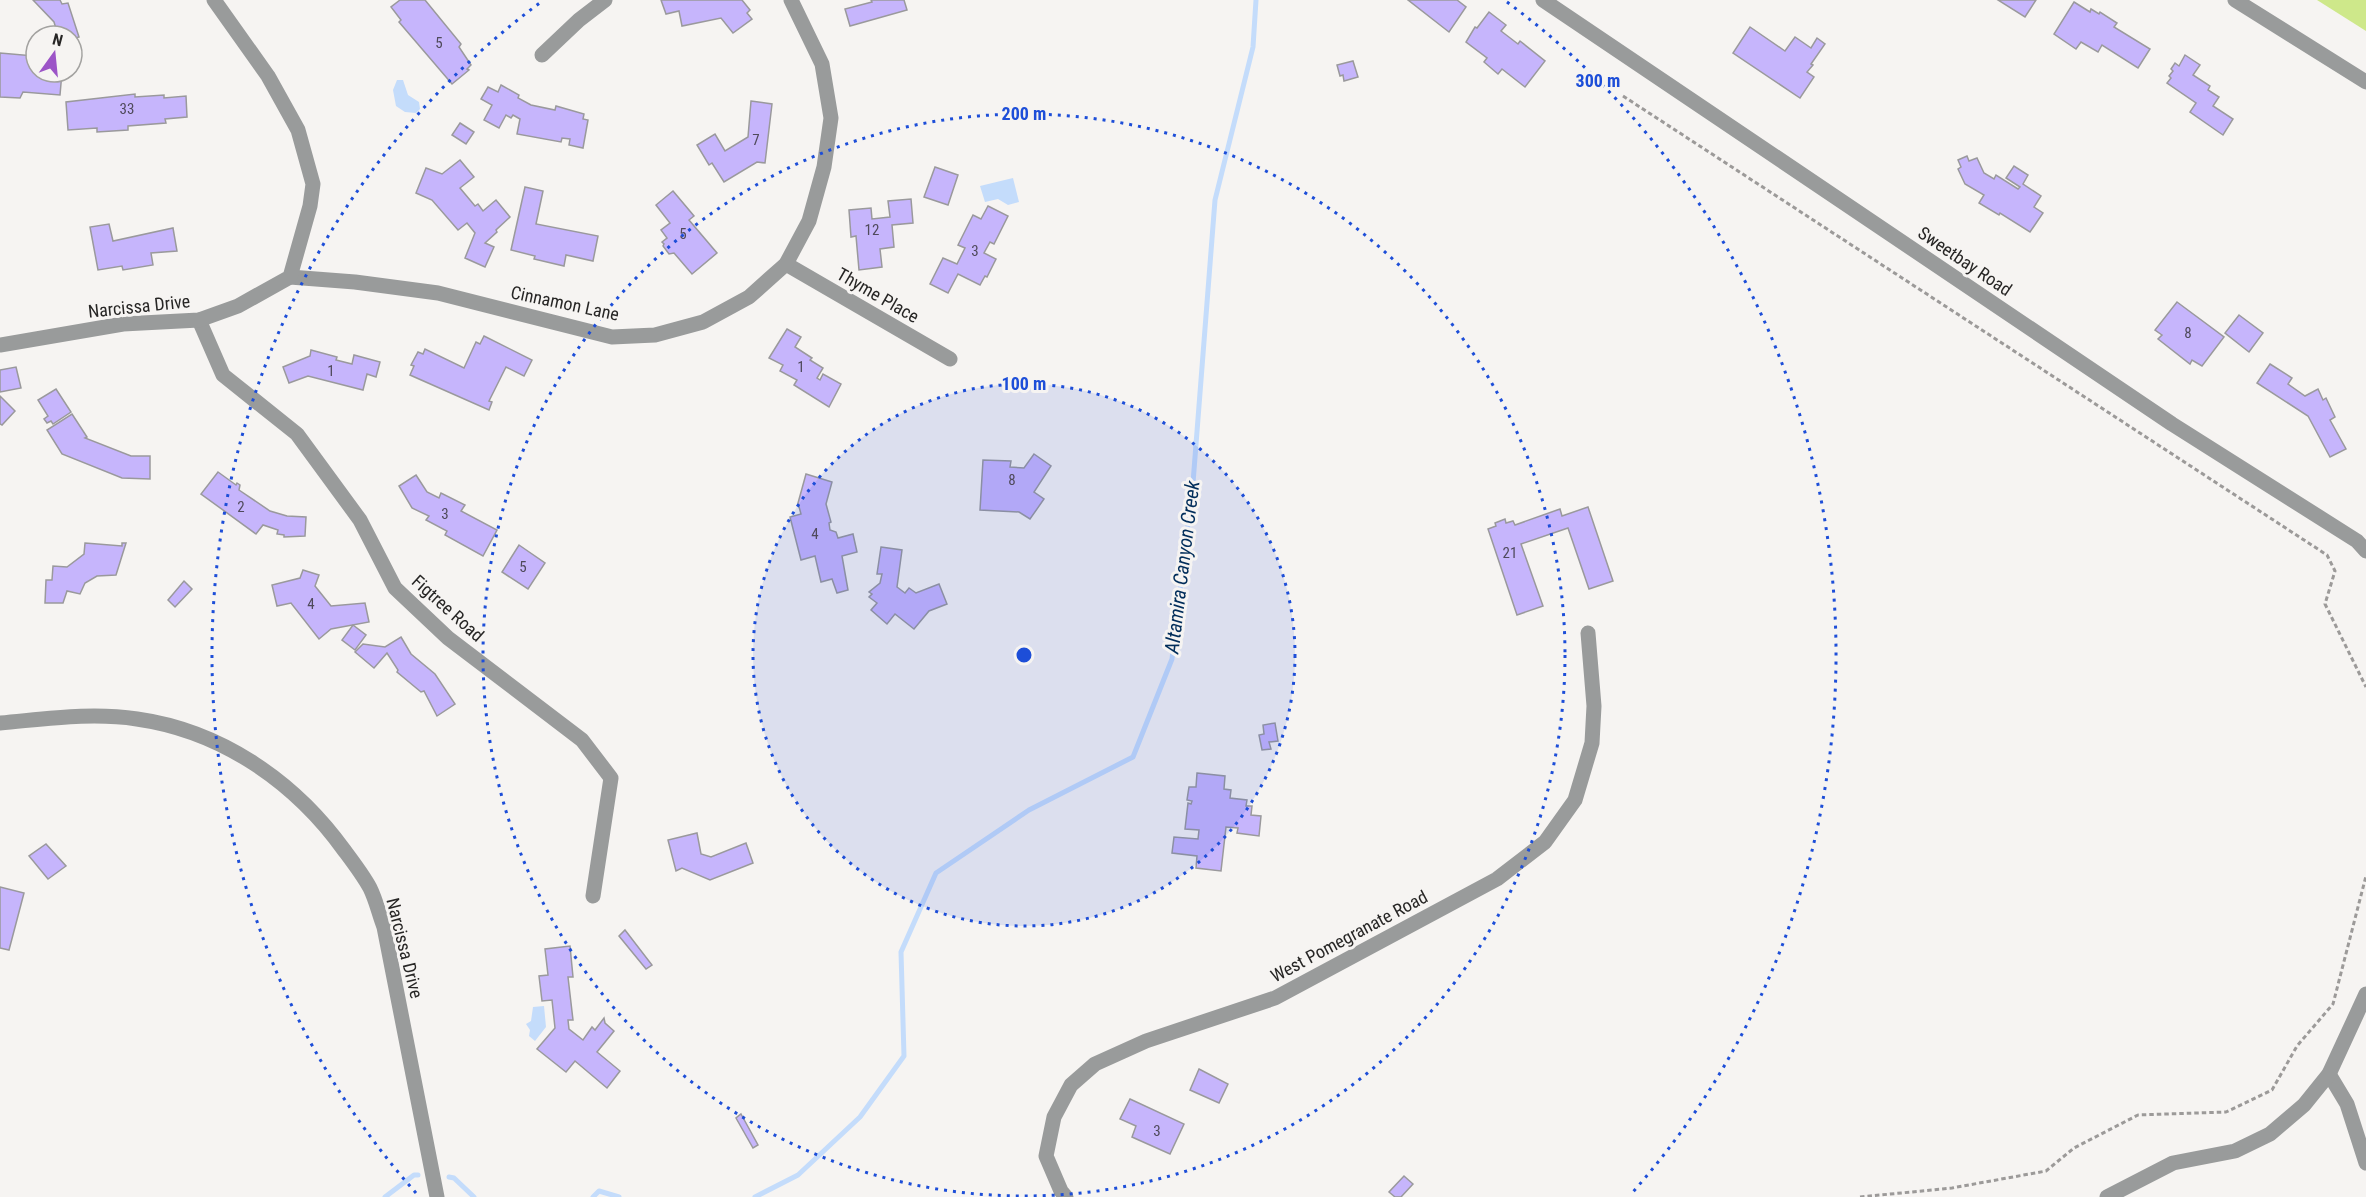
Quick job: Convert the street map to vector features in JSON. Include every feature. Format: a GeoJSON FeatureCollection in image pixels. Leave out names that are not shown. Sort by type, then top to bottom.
{"type":"FeatureCollection","features":[{"type":"Feature","properties":{"kind":"street"},"geometry":{"type":"LineString","coordinates":[[214,0],[268,76],[298,130],[313,184],[310,206],[290,277]]}},
{"type":"Feature","properties":{"kind":"street"},"geometry":{"type":"LineString","coordinates":[[542,55],[579,20],[605,0]]}},
{"type":"Feature","properties":{"kind":"street","name":"Cinnamon Lane"},"geometry":{"type":"LineString","coordinates":[[290,277],[438,293],[612,337],[655,335],[703,322],[749,297],[786,264],[808,221],[824,166],[831,118],[822,64],[791,0]]}},
{"type":"Feature","properties":{"kind":"street","name":"Sweetbay Road"},"geometry":{"type":"LineString","coordinates":[[1544,0],[2172,424],[2357,541],[2366,551]]}},
{"type":"Feature","properties":{"kind":"street"},"geometry":{"type":"LineString","coordinates":[[2235,0],[2366,82]]}},
{"type":"Feature","properties":{"kind":"street","name":"Thyme Place"},"geometry":{"type":"LineString","coordinates":[[786,264],[950,359]]}},
{"type":"Feature","properties":{"kind":"street","name":"Narcissa Drive"},"geometry":{"type":"LineString","coordinates":[[0,345],[123,324],[199,320],[238,306],[290,277]]}},
{"type":"Feature","properties":{"kind":"street","name":"Figtree Road"},"geometry":{"type":"LineString","coordinates":[[199,320],[223,375],[297,434],[360,520],[395,588],[448,638],[582,740],[611,778],[593,896]]}},
{"type":"Feature","properties":{"kind":"street","name":"West Pomegranate Road"},"geometry":{"type":"LineString","coordinates":[[1066,1197],[1061,1191],[1046,1156],[1054,1117],[1071,1085],[1095,1064],[1146,1041],[1275,998],[1497,879],[1545,842],[1575,800],[1592,743],[1594,706],[1588,633]]}},
{"type":"Feature","properties":{"kind":"street","name":"Narcissa Drive"},"geometry":{"type":"LineString","coordinates":[[0,723],[77,716],[137,719],[192,732],[251,760],[282,783],[330,830],[370,888],[384,927],[437,1197]]}},
{"type":"Feature","properties":{"kind":"street"},"geometry":{"type":"LineString","coordinates":[[2107,1197],[2172,1163],[2235,1151],[2270,1134],[2304,1105],[2329,1074],[2366,994]]}},
{"type":"Feature","properties":{"kind":"street"},"geometry":{"type":"LineString","coordinates":[[2329,1074],[2347,1104],[2366,1163]]}},
{"type":"Feature","properties":{"kind":"path"},"geometry":{"type":"LineString","coordinates":[[1623,96],[2327,555],[2335,571],[2325,604],[2366,687]]}},
{"type":"Feature","properties":{"kind":"path"},"geometry":{"type":"LineString","coordinates":[[1860,1197],[1952,1188],[2046,1171],[2074,1148],[2138,1115],[2226,1112],[2272,1090],[2297,1046],[2333,1004],[2366,876]]}},
{"type":"Feature","properties":{"kind":"green space"},"geometry":{"type":"Polygon","coordinates":[[[2317,0],[2366,0],[2366,31],[2317,0]]]}},
{"type":"Feature","properties":{"kind":"water"},"geometry":{"type":"Polygon","coordinates":[[[397,80],[403,80],[408,95],[419,102],[420,109],[416,113],[405,112],[396,106],[393,90],[397,80]]]}},
{"type":"Feature","properties":{"kind":"water"},"geometry":{"type":"Polygon","coordinates":[[[1013,178],[1019,202],[1008,205],[998,199],[985,202],[980,186],[1013,178]]]}},
{"type":"Feature","properties":{"kind":"water"},"geometry":{"type":"Polygon","coordinates":[[[544,1006],[546,1027],[535,1041],[529,1036],[530,1030],[526,1024],[531,1021],[533,1007],[544,1006]]]}},
{"type":"Feature","properties":{"kind":"building"},"geometry":{"type":"Polygon","coordinates":[[[33,0],[60,0],[62,4],[68,3],[75,24],[55,24],[33,0]]]}},
{"type":"Feature","properties":{"kind":"building"},"geometry":{"type":"Polygon","coordinates":[[[400,0],[425,0],[461,44],[459,47],[471,65],[467,69],[469,70],[452,84],[399,22],[401,20],[391,7],[400,0]]]}},
{"type":"Feature","properties":{"kind":"building"},"geometry":{"type":"Polygon","coordinates":[[[661,0],[742,0],[750,10],[747,13],[752,19],[733,33],[721,18],[682,26],[679,11],[666,14],[661,0]]]}},
{"type":"Feature","properties":{"kind":"building"},"geometry":{"type":"Polygon","coordinates":[[[871,0],[904,0],[907,10],[850,26],[845,9],[872,2],[871,0]]]}},
{"type":"Feature","properties":{"kind":"building"},"geometry":{"type":"Polygon","coordinates":[[[1408,0],[1457,0],[1466,7],[1449,32],[1408,0]]]}},
{"type":"Feature","properties":{"kind":"building"},"geometry":{"type":"Polygon","coordinates":[[[1998,0],[2036,0],[2025,17],[1998,0]]]}},
{"type":"Feature","properties":{"kind":"building"},"geometry":{"type":"Polygon","coordinates":[[[2074,2],[2090,12],[2091,9],[2099,14],[2100,12],[2117,23],[2114,27],[2150,49],[2138,68],[2102,45],[2098,52],[2081,42],[2076,49],[2054,34],[2074,2]]]}},
{"type":"Feature","properties":{"kind":"building"},"geometry":{"type":"Polygon","coordinates":[[[1489,12],[1506,25],[1501,31],[1518,44],[1520,41],[1545,61],[1525,87],[1502,69],[1498,74],[1484,62],[1487,58],[1466,42],[1475,27],[1477,28],[1489,12]]]}},
{"type":"Feature","properties":{"kind":"building"},"geometry":{"type":"Polygon","coordinates":[[[1750,27],[1785,51],[1795,37],[1811,48],[1817,38],[1825,44],[1807,72],[1814,77],[1800,98],[1733,53],[1750,27]]]}},
{"type":"Feature","properties":{"kind":"building"},"geometry":{"type":"Polygon","coordinates":[[[0,53],[24,55],[24,84],[61,84],[60,95],[23,92],[20,98],[0,97],[0,53]]]}},
{"type":"Feature","properties":{"kind":"building"},"geometry":{"type":"Polygon","coordinates":[[[2185,55],[2200,65],[2193,75],[2210,86],[2208,90],[2219,97],[2213,106],[2233,119],[2223,135],[2190,112],[2196,103],[2167,83],[2173,71],[2171,69],[2175,63],[2179,66],[2185,55]]]}},
{"type":"Feature","properties":{"kind":"building"},"geometry":{"type":"Polygon","coordinates":[[[1353,61],[1358,77],[1344,81],[1337,65],[1353,61]]]}},
{"type":"Feature","properties":{"kind":"building"},"geometry":{"type":"Polygon","coordinates":[[[501,85],[531,105],[555,110],[556,106],[584,114],[583,119],[588,120],[583,148],[569,145],[570,139],[562,138],[561,142],[517,134],[520,119],[513,115],[511,118],[506,115],[499,128],[484,120],[492,105],[481,99],[488,87],[498,92],[501,85]]]}},
{"type":"Feature","properties":{"kind":"building"},"geometry":{"type":"Polygon","coordinates":[[[135,94],[135,97],[186,96],[187,117],[165,119],[166,123],[128,126],[128,130],[97,132],[97,128],[68,130],[66,102],[135,94]]]}},
{"type":"Feature","properties":{"kind":"building"},"geometry":{"type":"Polygon","coordinates":[[[751,101],[772,104],[765,163],[757,162],[724,182],[712,163],[709,165],[697,145],[715,134],[725,151],[748,137],[751,101]]]}},
{"type":"Feature","properties":{"kind":"building"},"geometry":{"type":"Polygon","coordinates":[[[460,123],[474,132],[466,144],[452,135],[460,123]]]}},
{"type":"Feature","properties":{"kind":"building"},"geometry":{"type":"Polygon","coordinates":[[[1967,156],[1969,161],[1977,158],[1984,173],[1994,179],[1996,175],[2018,189],[2020,187],[2006,178],[2014,166],[2028,175],[2023,184],[2041,196],[2034,207],[2043,213],[2030,232],[1979,203],[1984,195],[1965,184],[1958,169],[1961,167],[1958,160],[1967,156]]]}},
{"type":"Feature","properties":{"kind":"building"},"geometry":{"type":"Polygon","coordinates":[[[460,160],[474,177],[460,188],[475,206],[478,204],[483,211],[496,200],[510,217],[485,243],[494,247],[485,267],[465,258],[475,233],[467,223],[458,230],[432,200],[416,193],[426,168],[442,174],[460,160]]]}},
{"type":"Feature","properties":{"kind":"building"},"geometry":{"type":"Polygon","coordinates":[[[935,167],[958,175],[948,205],[924,197],[935,167]]]}},
{"type":"Feature","properties":{"kind":"building"},"geometry":{"type":"Polygon","coordinates":[[[525,187],[543,191],[536,224],[598,236],[593,261],[566,255],[564,266],[534,259],[535,256],[511,250],[525,187]]]}},
{"type":"Feature","properties":{"kind":"building"},"geometry":{"type":"Polygon","coordinates":[[[673,191],[694,216],[689,220],[717,253],[692,274],[674,253],[669,254],[662,242],[667,238],[661,230],[670,223],[656,205],[673,191]]]}},
{"type":"Feature","properties":{"kind":"building"},"geometry":{"type":"Polygon","coordinates":[[[911,199],[913,223],[892,225],[894,247],[880,249],[882,267],[859,270],[856,236],[851,237],[849,210],[871,208],[872,219],[890,217],[888,201],[911,199]]]}},
{"type":"Feature","properties":{"kind":"building"},"geometry":{"type":"Polygon","coordinates":[[[988,206],[1008,216],[994,244],[990,242],[984,253],[996,259],[987,277],[985,276],[980,285],[958,274],[948,293],[930,284],[943,258],[957,264],[965,248],[958,245],[973,215],[981,219],[988,206]]]}},
{"type":"Feature","properties":{"kind":"building"},"geometry":{"type":"Polygon","coordinates":[[[109,224],[113,241],[173,228],[177,251],[151,253],[153,265],[123,270],[122,266],[98,270],[90,227],[109,224]]]}},
{"type":"Feature","properties":{"kind":"building"},"geometry":{"type":"Polygon","coordinates":[[[2177,302],[2224,337],[2202,366],[2192,360],[2190,364],[2158,339],[2162,335],[2155,330],[2177,302]]]}},
{"type":"Feature","properties":{"kind":"building"},"geometry":{"type":"Polygon","coordinates":[[[2239,315],[2263,333],[2249,352],[2225,333],[2239,315]]]}},
{"type":"Feature","properties":{"kind":"building"},"geometry":{"type":"Polygon","coordinates":[[[787,329],[801,337],[795,347],[823,368],[817,378],[820,380],[823,374],[841,384],[829,407],[794,385],[797,380],[780,371],[783,365],[769,358],[787,329]]]}},
{"type":"Feature","properties":{"kind":"building"},"geometry":{"type":"Polygon","coordinates":[[[484,336],[532,360],[524,376],[506,367],[489,401],[492,402],[489,410],[410,375],[414,366],[411,365],[418,352],[423,354],[425,349],[464,368],[476,342],[480,344],[484,336]]]}},
{"type":"Feature","properties":{"kind":"building"},"geometry":{"type":"Polygon","coordinates":[[[311,350],[352,364],[354,355],[380,362],[376,377],[367,374],[363,390],[308,376],[289,383],[283,367],[310,356],[311,350]]]}},
{"type":"Feature","properties":{"kind":"building"},"geometry":{"type":"Polygon","coordinates":[[[2270,364],[2292,378],[2288,384],[2305,396],[2318,389],[2323,400],[2326,398],[2335,417],[2330,420],[2346,449],[2330,457],[2308,416],[2257,383],[2270,364]]]}},
{"type":"Feature","properties":{"kind":"building"},"geometry":{"type":"Polygon","coordinates":[[[16,367],[21,388],[0,392],[0,370],[16,367]]]}},
{"type":"Feature","properties":{"kind":"building"},"geometry":{"type":"Polygon","coordinates":[[[56,389],[71,412],[53,424],[51,421],[47,423],[44,419],[48,416],[38,400],[56,389]]]}},
{"type":"Feature","properties":{"kind":"building"},"geometry":{"type":"Polygon","coordinates":[[[0,396],[15,411],[2,425],[0,424],[0,396]]]}},
{"type":"Feature","properties":{"kind":"building"},"geometry":{"type":"Polygon","coordinates":[[[72,414],[87,437],[85,438],[131,456],[150,456],[150,479],[122,478],[62,454],[47,430],[72,414]]]}},
{"type":"Feature","properties":{"kind":"building"},"geometry":{"type":"Polygon","coordinates":[[[1034,454],[1051,466],[1034,492],[1044,499],[1030,519],[1019,512],[980,510],[983,460],[1011,461],[1010,467],[1024,468],[1034,454]]]}},
{"type":"Feature","properties":{"kind":"building"},"geometry":{"type":"Polygon","coordinates":[[[218,472],[236,485],[237,483],[240,485],[239,490],[270,511],[287,516],[306,517],[305,536],[284,537],[284,535],[277,534],[278,530],[263,525],[256,534],[201,494],[218,472]]]}},
{"type":"Feature","properties":{"kind":"building"},"geometry":{"type":"Polygon","coordinates":[[[806,474],[832,482],[826,504],[831,522],[829,523],[830,530],[836,532],[838,538],[853,534],[857,552],[842,556],[848,590],[837,593],[832,579],[821,582],[815,556],[801,560],[790,517],[801,514],[798,503],[806,474]]]}},
{"type":"Feature","properties":{"kind":"building"},"geometry":{"type":"Polygon","coordinates":[[[416,475],[427,492],[439,498],[441,493],[465,505],[461,511],[497,530],[483,556],[445,535],[447,531],[426,520],[429,516],[412,508],[399,486],[416,475]]]}},
{"type":"Feature","properties":{"kind":"building"},"geometry":{"type":"Polygon","coordinates":[[[1588,507],[1613,581],[1589,589],[1568,528],[1521,544],[1543,606],[1517,615],[1488,529],[1505,519],[1506,523],[1513,521],[1515,525],[1560,509],[1562,516],[1588,507]]]}},
{"type":"Feature","properties":{"kind":"building"},"geometry":{"type":"Polygon","coordinates":[[[85,543],[122,546],[122,543],[126,543],[116,575],[97,576],[85,583],[80,594],[67,591],[63,603],[45,603],[46,580],[52,580],[53,566],[67,567],[84,554],[85,543]]]}},
{"type":"Feature","properties":{"kind":"building"},"geometry":{"type":"Polygon","coordinates":[[[519,545],[545,563],[528,589],[502,572],[519,545]]]}},
{"type":"Feature","properties":{"kind":"building"},"geometry":{"type":"Polygon","coordinates":[[[881,547],[902,550],[897,587],[905,593],[909,588],[916,593],[939,584],[947,604],[929,611],[914,629],[895,614],[887,624],[871,610],[877,603],[869,597],[872,594],[869,592],[880,583],[882,574],[877,574],[881,547]]]}},
{"type":"Feature","properties":{"kind":"building"},"geometry":{"type":"Polygon","coordinates":[[[303,570],[319,575],[315,586],[331,606],[365,603],[369,622],[331,629],[319,639],[291,603],[277,606],[272,585],[300,578],[303,570]]]}},
{"type":"Feature","properties":{"kind":"building"},"geometry":{"type":"Polygon","coordinates":[[[184,581],[192,589],[175,607],[168,600],[184,581]]]}},
{"type":"Feature","properties":{"kind":"building"},"geometry":{"type":"Polygon","coordinates":[[[353,625],[366,635],[355,650],[342,640],[353,625]]]}},
{"type":"Feature","properties":{"kind":"building"},"geometry":{"type":"Polygon","coordinates":[[[401,637],[411,654],[435,674],[455,704],[437,716],[424,691],[421,692],[397,672],[398,670],[387,653],[374,668],[355,652],[363,644],[385,647],[401,637]]]}},
{"type":"Feature","properties":{"kind":"building"},"geometry":{"type":"Polygon","coordinates":[[[1275,723],[1278,741],[1269,742],[1271,749],[1262,750],[1259,735],[1264,734],[1263,725],[1275,723]]]}},
{"type":"Feature","properties":{"kind":"building"},"geometry":{"type":"Polygon","coordinates":[[[1197,773],[1225,776],[1224,789],[1231,790],[1230,798],[1247,800],[1246,806],[1252,806],[1251,815],[1261,816],[1259,836],[1237,833],[1238,828],[1226,827],[1221,871],[1196,868],[1197,856],[1172,853],[1174,837],[1198,839],[1199,830],[1185,829],[1188,803],[1191,804],[1192,801],[1187,800],[1189,787],[1196,787],[1197,773]]]}},
{"type":"Feature","properties":{"kind":"building"},"geometry":{"type":"Polygon","coordinates":[[[697,833],[701,854],[711,857],[746,843],[753,863],[710,880],[682,868],[676,871],[668,840],[697,833]]]}},
{"type":"Feature","properties":{"kind":"building"},"geometry":{"type":"Polygon","coordinates":[[[46,844],[66,866],[48,879],[29,856],[46,844]]]}},
{"type":"Feature","properties":{"kind":"building"},"geometry":{"type":"Polygon","coordinates":[[[0,887],[24,893],[9,950],[0,948],[0,887]]]}},
{"type":"Feature","properties":{"kind":"building"},"geometry":{"type":"Polygon","coordinates":[[[625,930],[652,965],[646,969],[619,936],[625,930]]]}},
{"type":"Feature","properties":{"kind":"building"},"geometry":{"type":"Polygon","coordinates":[[[570,946],[573,977],[568,977],[573,1020],[568,1020],[569,1029],[583,1040],[592,1027],[595,1030],[604,1018],[605,1023],[614,1031],[597,1052],[620,1071],[607,1088],[575,1061],[566,1072],[537,1049],[555,1028],[552,1000],[542,1001],[539,976],[548,975],[545,949],[570,946]]]}},
{"type":"Feature","properties":{"kind":"building"},"geometry":{"type":"Polygon","coordinates":[[[1199,1069],[1228,1084],[1219,1103],[1190,1090],[1199,1069]]]}},
{"type":"Feature","properties":{"kind":"building"},"geometry":{"type":"Polygon","coordinates":[[[1130,1099],[1184,1124],[1170,1154],[1132,1137],[1136,1126],[1120,1119],[1130,1099]]]}},
{"type":"Feature","properties":{"kind":"building"},"geometry":{"type":"Polygon","coordinates":[[[741,1114],[758,1145],[753,1148],[736,1118],[741,1114]]]}},
{"type":"Feature","properties":{"kind":"building"},"geometry":{"type":"Polygon","coordinates":[[[1404,1176],[1413,1184],[1401,1197],[1395,1197],[1389,1192],[1404,1176]]]}},
{"type":"Feature","properties":{"kind":"waterway","name":"Altamira Canyon Creek"},"geometry":{"type":"LineString","coordinates":[[755,1197],[798,1175],[860,1117],[904,1056],[901,952],[936,873],[1029,810],[1133,757],[1172,659],[1193,483],[1215,200],[1253,47],[1256,0]]}},
{"type":"Feature","properties":{"kind":"waterway","name":"Altamira Canyon Creek"},"geometry":{"type":"LineString","coordinates":[[385,1197],[414,1175],[418,1175]]}},
{"type":"Feature","properties":{"kind":"waterway","name":"Altamira Canyon Creek"},"geometry":{"type":"LineString","coordinates":[[449,1177],[454,1178],[474,1197]]}},
{"type":"Feature","properties":{"kind":"waterway","name":"Altamira Canyon Creek"},"geometry":{"type":"LineString","coordinates":[[593,1197],[599,1191],[619,1197]]}}]}
